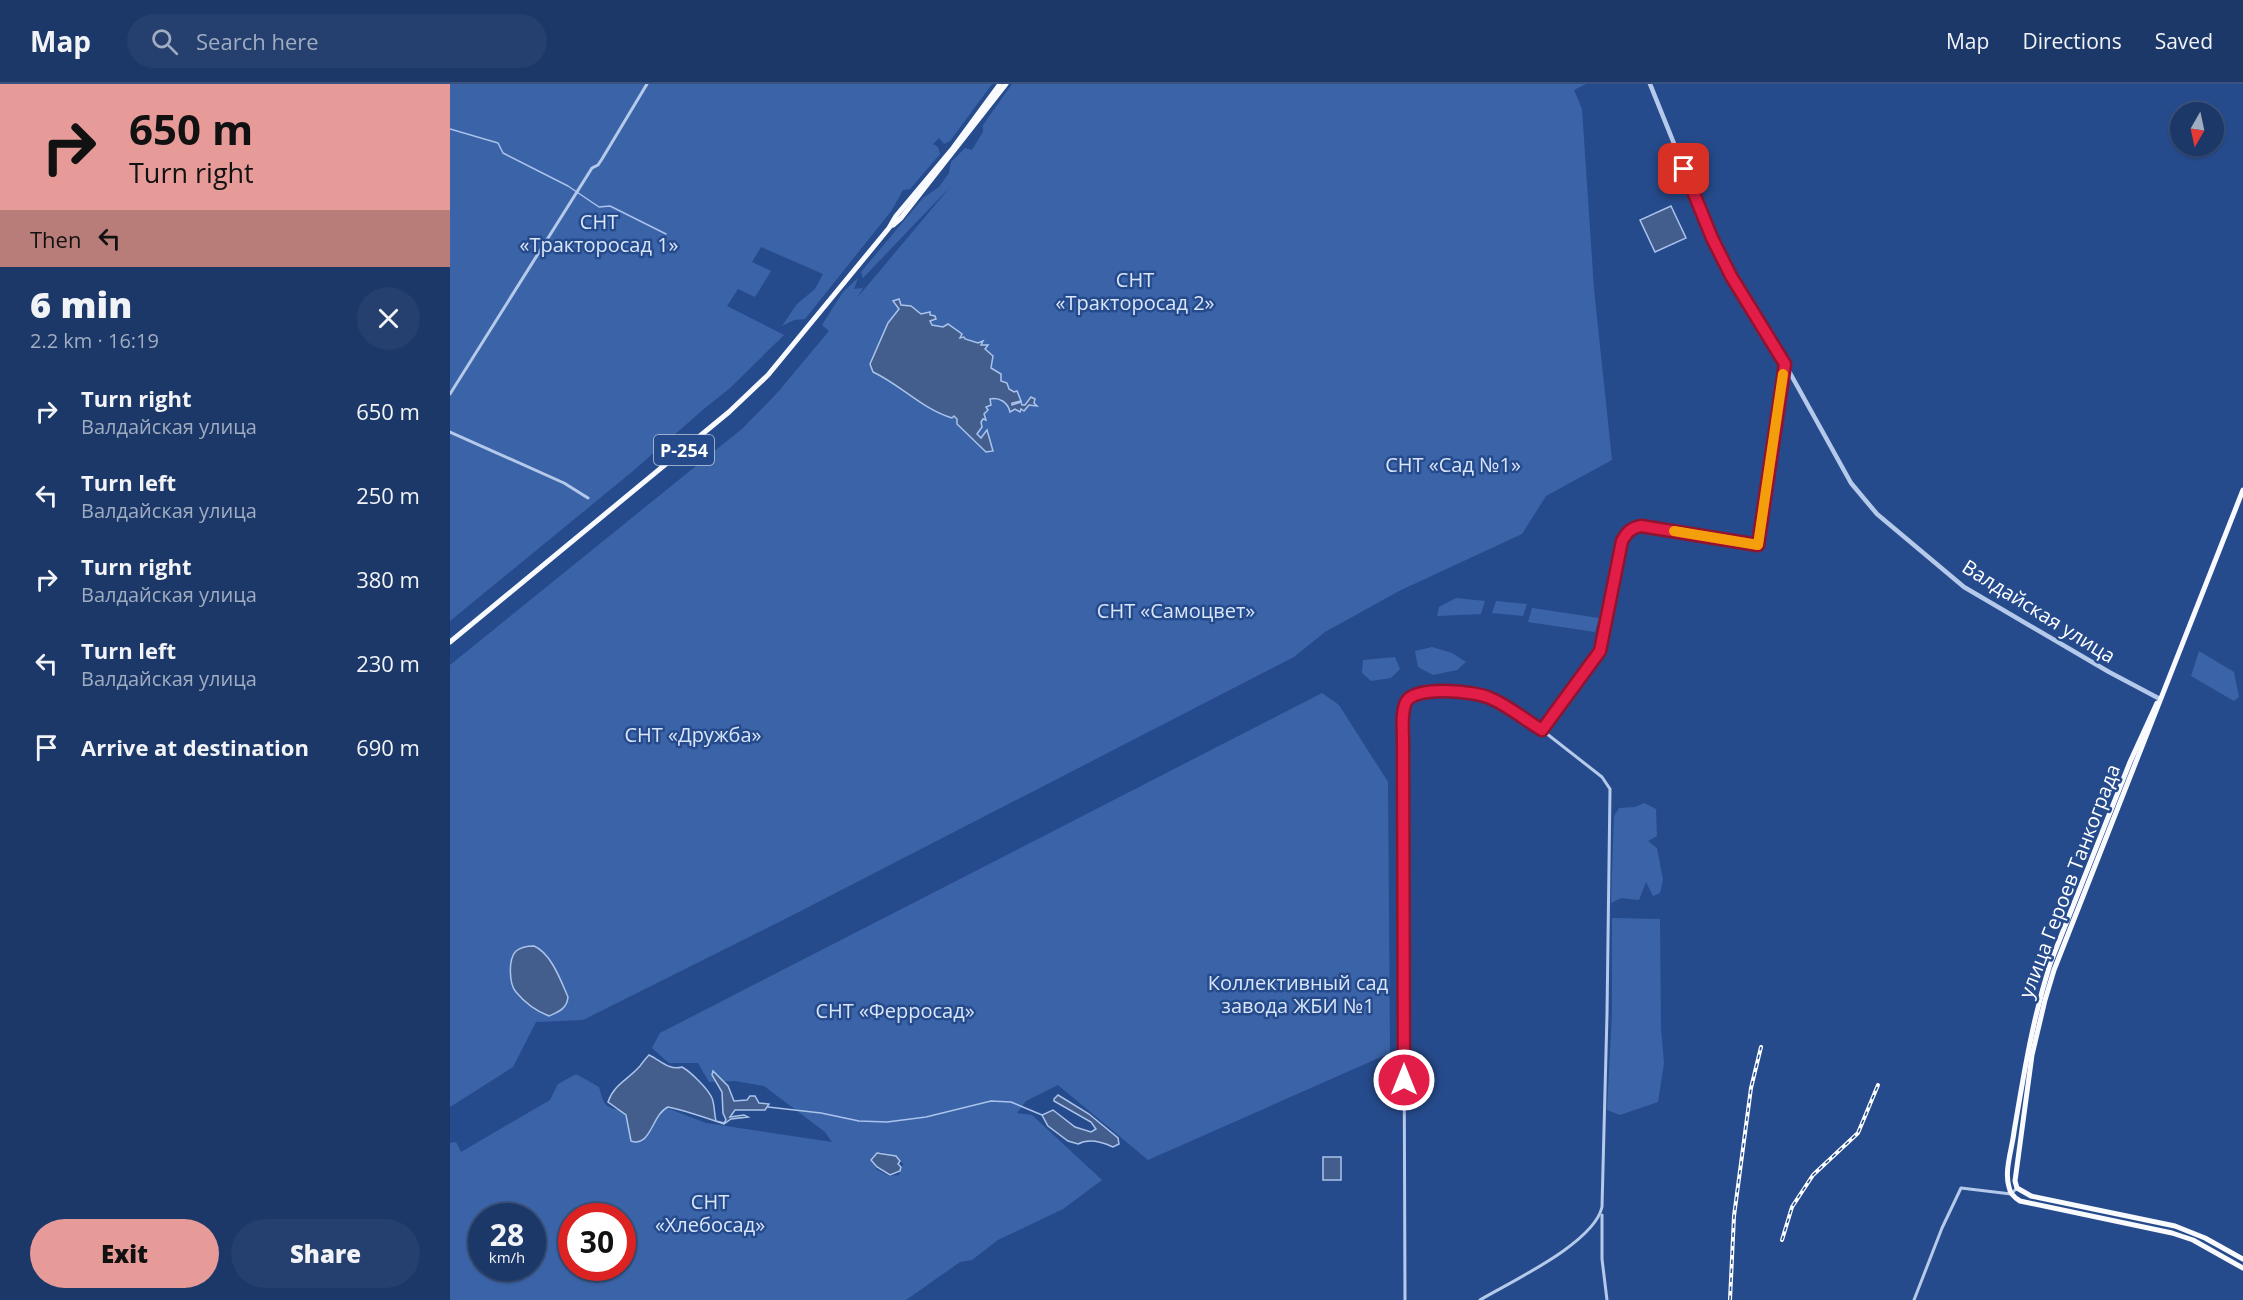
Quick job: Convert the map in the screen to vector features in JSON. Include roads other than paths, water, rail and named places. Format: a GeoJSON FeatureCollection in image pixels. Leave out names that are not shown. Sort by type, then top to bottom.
{"type":"FeatureCollection","features":[{"type":"Feature","properties":{"kind":"main road","name":"Р-254"},"geometry":{"type":"LineString","coordinates":[[450,642],[751,393],[788,352],[889,228],[896,216],[953,148],[1000,84]]}},
{"type":"Feature","properties":{"kind":"main road","name":"Р-254"},"geometry":{"type":"LineString","coordinates":[[889,228],[901,218],[1006,84]]}},
{"type":"Feature","properties":{"kind":"main road","name":"улица Героев Танкограда"},"geometry":{"type":"LineString","coordinates":[[2017,1188],[2015,1174],[2032,1055],[2045,1000],[2243,490]]}},
{"type":"Feature","properties":{"kind":"main road","name":"улица Героев Танкограда"},"geometry":{"type":"LineString","coordinates":[[2011,1194],[2008,1188],[2009,1168],[2026,1053],[2039,999],[2050,964],[2130,762],[2152,709],[2160,699]]}},
{"type":"Feature","properties":{"kind":"main road"},"geometry":{"type":"LineString","coordinates":[[2017,1188],[2031,1196],[2175,1226],[2205,1238],[2243,1259]]}},
{"type":"Feature","properties":{"kind":"main road"},"geometry":{"type":"LineString","coordinates":[[2011,1194],[2026,1203],[2172,1233],[2193,1240],[2243,1268]]}},
{"type":"Feature","properties":{"kind":"street"},"geometry":{"type":"LineString","coordinates":[[450,394],[553,227],[592,168],[602,159],[647,84]]}},
{"type":"Feature","properties":{"kind":"street","name":"Валдайская улица"},"geometry":{"type":"LineString","coordinates":[[1650,84],[1712,238],[1731,276],[1785,364],[1851,483],[1877,514],[1964,586],[2109,672],[2160,699]]}},
{"type":"Feature","properties":{"kind":"street"},"geometry":{"type":"LineString","coordinates":[[1542,730],[1600,651],[1622,541],[1634,527],[1641,526],[1758,545],[1785,364]]}},
{"type":"Feature","properties":{"kind":"street"},"geometry":{"type":"LineString","coordinates":[[450,432],[564,483],[588,498]]}},
{"type":"Feature","properties":{"kind":"street"},"geometry":{"type":"LineString","coordinates":[[1405,1300],[1403,710],[1406,701],[1416,693],[1464,692],[1490,698],[1542,730],[1602,777],[1610,789],[1602,1207],[1602,1259],[1607,1300]]}},
{"type":"Feature","properties":{"kind":"street"},"geometry":{"type":"LineString","coordinates":[[1914,1300],[1942,1228],[1961,1188],[2011,1194],[2017,1188]]}},
{"type":"Feature","properties":{"kind":"street"},"geometry":{"type":"LineString","coordinates":[[1480,1300],[1568,1248],[1590,1228],[1599,1217],[1602,1207]]}},
{"type":"Feature","properties":{"kind":"waterway"},"geometry":{"type":"LineString","coordinates":[[450,129],[498,143],[503,153],[568,186],[599,207],[610,206],[666,234]]}},
{"type":"Feature","properties":{"kind":"waterway"},"geometry":{"type":"LineString","coordinates":[[768,1107],[821,1113],[859,1121],[887,1122],[926,1117],[991,1101],[1011,1102],[1042,1115]]}},
{"type":"Feature","properties":{"kind":"railway"},"geometry":{"type":"LineString","coordinates":[[1730,1300],[1734,1216],[1751,1088],[1761,1047]]}},
{"type":"Feature","properties":{"kind":"railway"},"geometry":{"type":"LineString","coordinates":[[1782,1240],[1792,1207],[1813,1175],[1858,1133],[1878,1085]]}},
{"type":"Feature","properties":{"kind":"park label","name":"СНТ «Тракторосад 1»"},"geometry":{"type":"Point","coordinates":[599,232]}},
{"type":"Feature","properties":{"kind":"park label","name":"СНТ «Тракторосад 2»"},"geometry":{"type":"Point","coordinates":[1135,290]}},
{"type":"Feature","properties":{"kind":"park label","name":"СНТ «Сад №1»"},"geometry":{"type":"Point","coordinates":[1453,464]}},
{"type":"Feature","properties":{"kind":"park label","name":"СНТ «Самоцвет»"},"geometry":{"type":"Point","coordinates":[1176,610]}},
{"type":"Feature","properties":{"kind":"park label","name":"СНТ «Дружба»"},"geometry":{"type":"Point","coordinates":[693,734]}},
{"type":"Feature","properties":{"kind":"park label","name":"Коллективный сад завода ЖБИ №1"},"geometry":{"type":"Point","coordinates":[1298,994]}},
{"type":"Feature","properties":{"kind":"park label","name":"СНТ «Ферросад»"},"geometry":{"type":"Point","coordinates":[895,1010]}},
{"type":"Feature","properties":{"kind":"park label","name":"СНТ «Хлебосад»"},"geometry":{"type":"Point","coordinates":[710,1212]}}]}
